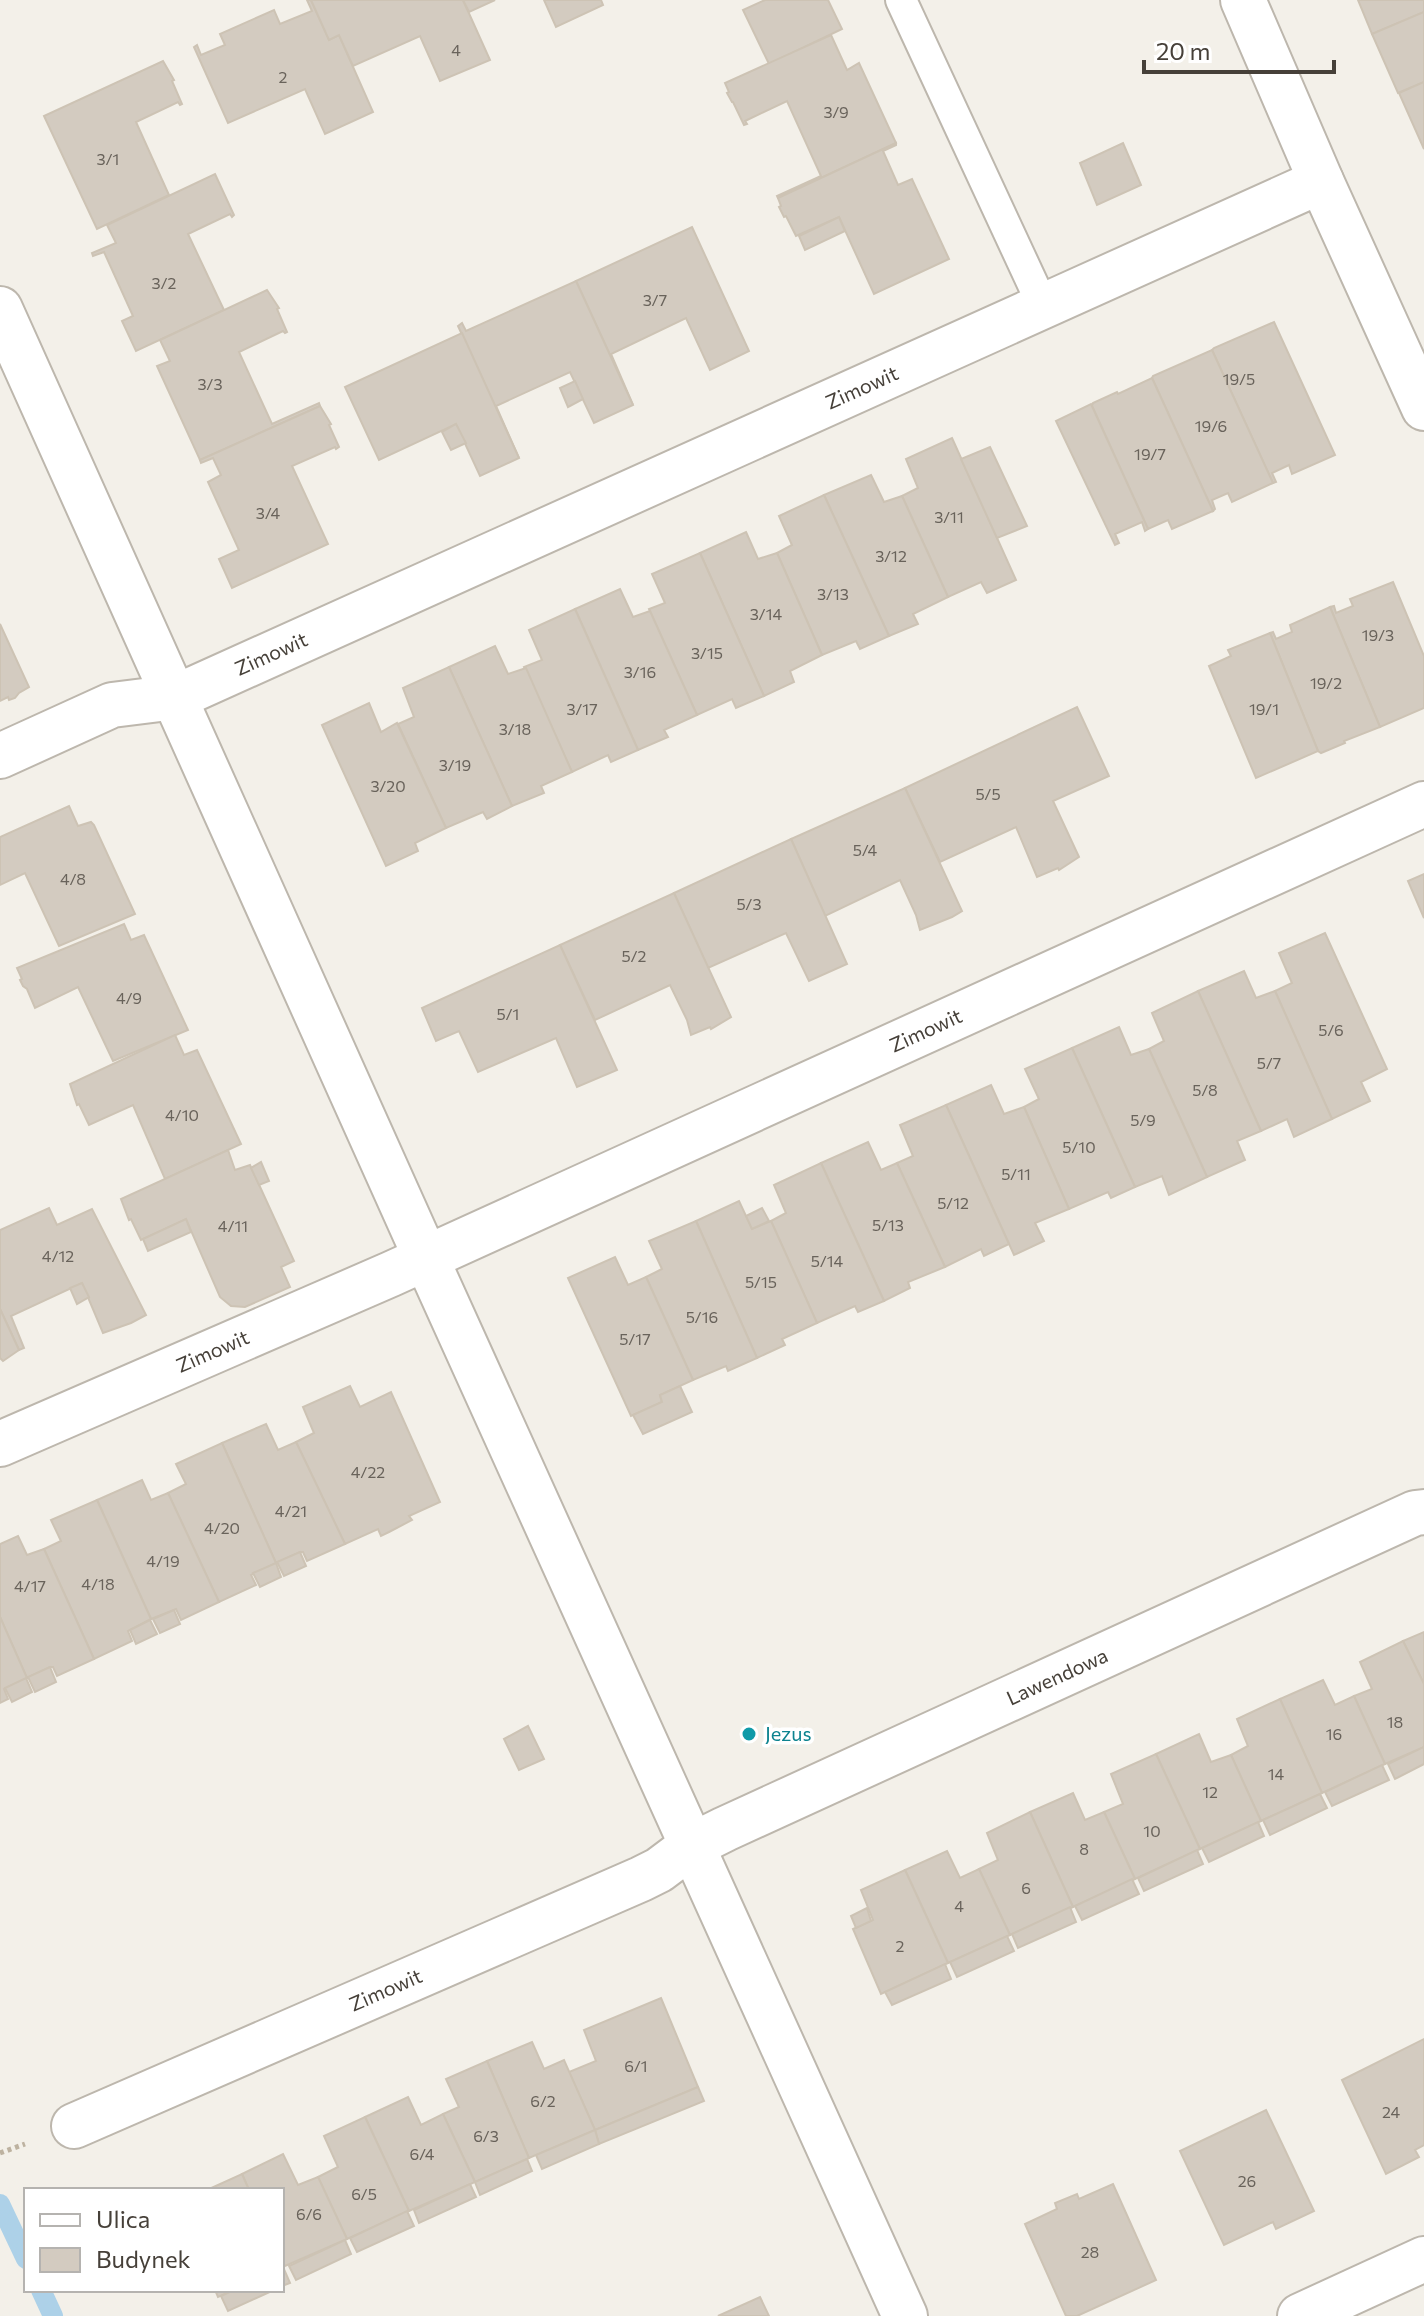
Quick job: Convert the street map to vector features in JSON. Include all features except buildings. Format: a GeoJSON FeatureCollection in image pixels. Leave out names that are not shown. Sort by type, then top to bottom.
{"type":"FeatureCollection","features":[{"type":"Feature","properties":{"kind":"street"},"geometry":{"type":"LineString","coordinates":[[1243,0],[1424,408]]}},
{"type":"Feature","properties":{"kind":"street","name":"Zimowit"},"geometry":{"type":"LineString","coordinates":[[0,756],[112,705],[176,697],[1321,181]]}},
{"type":"Feature","properties":{"kind":"street"},"geometry":{"type":"LineString","coordinates":[[0,309],[905,2316]]}},
{"type":"Feature","properties":{"kind":"street","name":"Zimowit"},"geometry":{"type":"LineString","coordinates":[[0,1444],[426,1258],[1424,804]]}},
{"type":"Feature","properties":{"kind":"street","name":"Lawendowa"},"geometry":{"type":"LineString","coordinates":[[691,1846],[1424,1512]]}},
{"type":"Feature","properties":{"kind":"street","name":"Zimowit"},"geometry":{"type":"LineString","coordinates":[[74,2126],[641,1879],[659,1870],[691,1846]]}},
{"type":"Feature","properties":{"kind":"street"},"geometry":{"type":"LineString","coordinates":[[1300,2316],[1424,2259]]}},
{"type":"Feature","properties":{"kind":"lane"},"geometry":{"type":"LineString","coordinates":[[901,0],[1043,306]]}},
{"type":"Feature","properties":{"kind":"waterway"},"geometry":{"type":"LineString","coordinates":[[0,2204],[24,2255]]}},
{"type":"Feature","properties":{"kind":"waterway"},"geometry":{"type":"LineString","coordinates":[[42,2292],[53,2316]]}},
{"type":"Feature","properties":{"kind":"place","name":"Jezus"},"geometry":{"type":"Point","coordinates":[749,1734]}}]}
